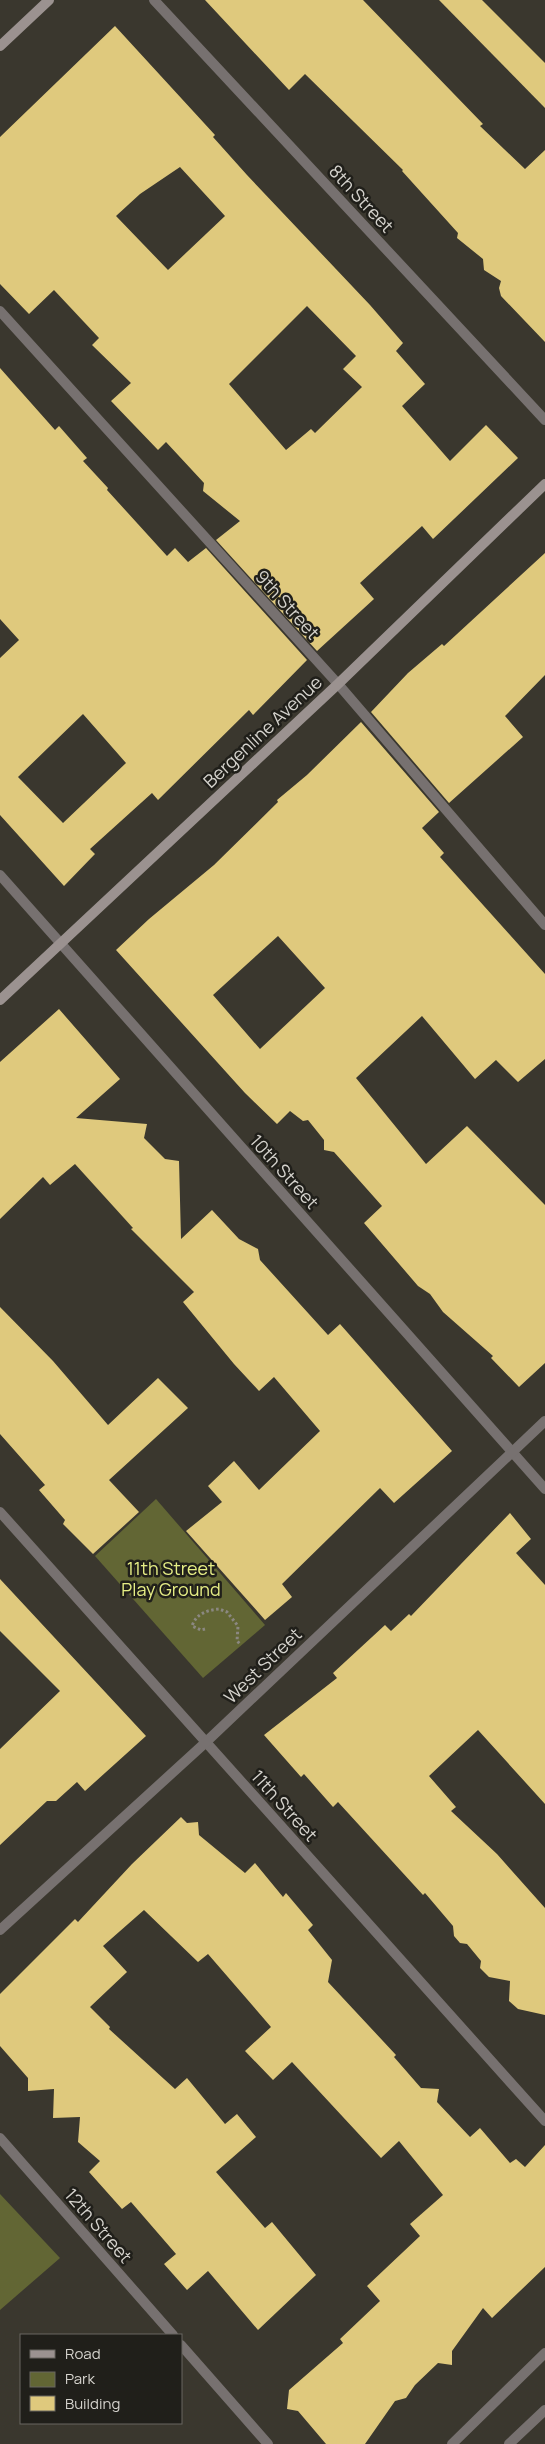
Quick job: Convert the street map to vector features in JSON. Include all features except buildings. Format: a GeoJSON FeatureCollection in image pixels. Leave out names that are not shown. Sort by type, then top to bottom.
{"type":"FeatureCollection","features":[{"type":"Feature","properties":{"kind":"street"},"geometry":{"type":"LineString","coordinates":[[0,46],[49,0]]}},
{"type":"Feature","properties":{"kind":"street","name":"8th Street"},"geometry":{"type":"LineString","coordinates":[[154,0],[545,420]]}},
{"type":"Feature","properties":{"kind":"street","name":"9th Street"},"geometry":{"type":"LineString","coordinates":[[0,310],[338,684],[545,925]]}},
{"type":"Feature","properties":{"kind":"street","name":"Bergenline Avenue"},"geometry":{"type":"LineString","coordinates":[[0,1000],[338,684],[545,484]]}},
{"type":"Feature","properties":{"kind":"street","name":"10th Street"},"geometry":{"type":"LineString","coordinates":[[0,875],[545,1489]]}},
{"type":"Feature","properties":{"kind":"street","name":"West Street"},"geometry":{"type":"LineString","coordinates":[[0,1930],[205,1743],[545,1421]]}},
{"type":"Feature","properties":{"kind":"street","name":"11th Street"},"geometry":{"type":"LineString","coordinates":[[0,1512],[545,2122]]}},
{"type":"Feature","properties":{"kind":"street","name":"12th Street"},"geometry":{"type":"LineString","coordinates":[[0,2138],[171,2334]]}},
{"type":"Feature","properties":{"kind":"street"},"geometry":{"type":"LineString","coordinates":[[182,2346],[268,2444]]}},
{"type":"Feature","properties":{"kind":"street"},"geometry":{"type":"LineString","coordinates":[[452,2444],[545,2353]]}},
{"type":"Feature","properties":{"kind":"street"},"geometry":{"type":"LineString","coordinates":[[509,2444],[545,2410]]}},
{"type":"Feature","properties":{"kind":"path"},"geometry":{"type":"LineString","coordinates":[[205,1628],[201,1630],[192,1626],[194,1620],[210,1610],[219,1608],[227,1612],[238,1626],[237,1641],[241,1646]]}},
{"type":"Feature","properties":{"kind":"green space","name":"11th Street Play Ground"},"geometry":{"type":"Polygon","coordinates":[[[156,1499],[265,1625],[203,1678],[95,1556],[156,1499]]]}},
{"type":"Feature","properties":{"kind":"green space"},"geometry":{"type":"Polygon","coordinates":[[[0,2194],[60,2258],[0,2310],[0,2194]]]}}]}
